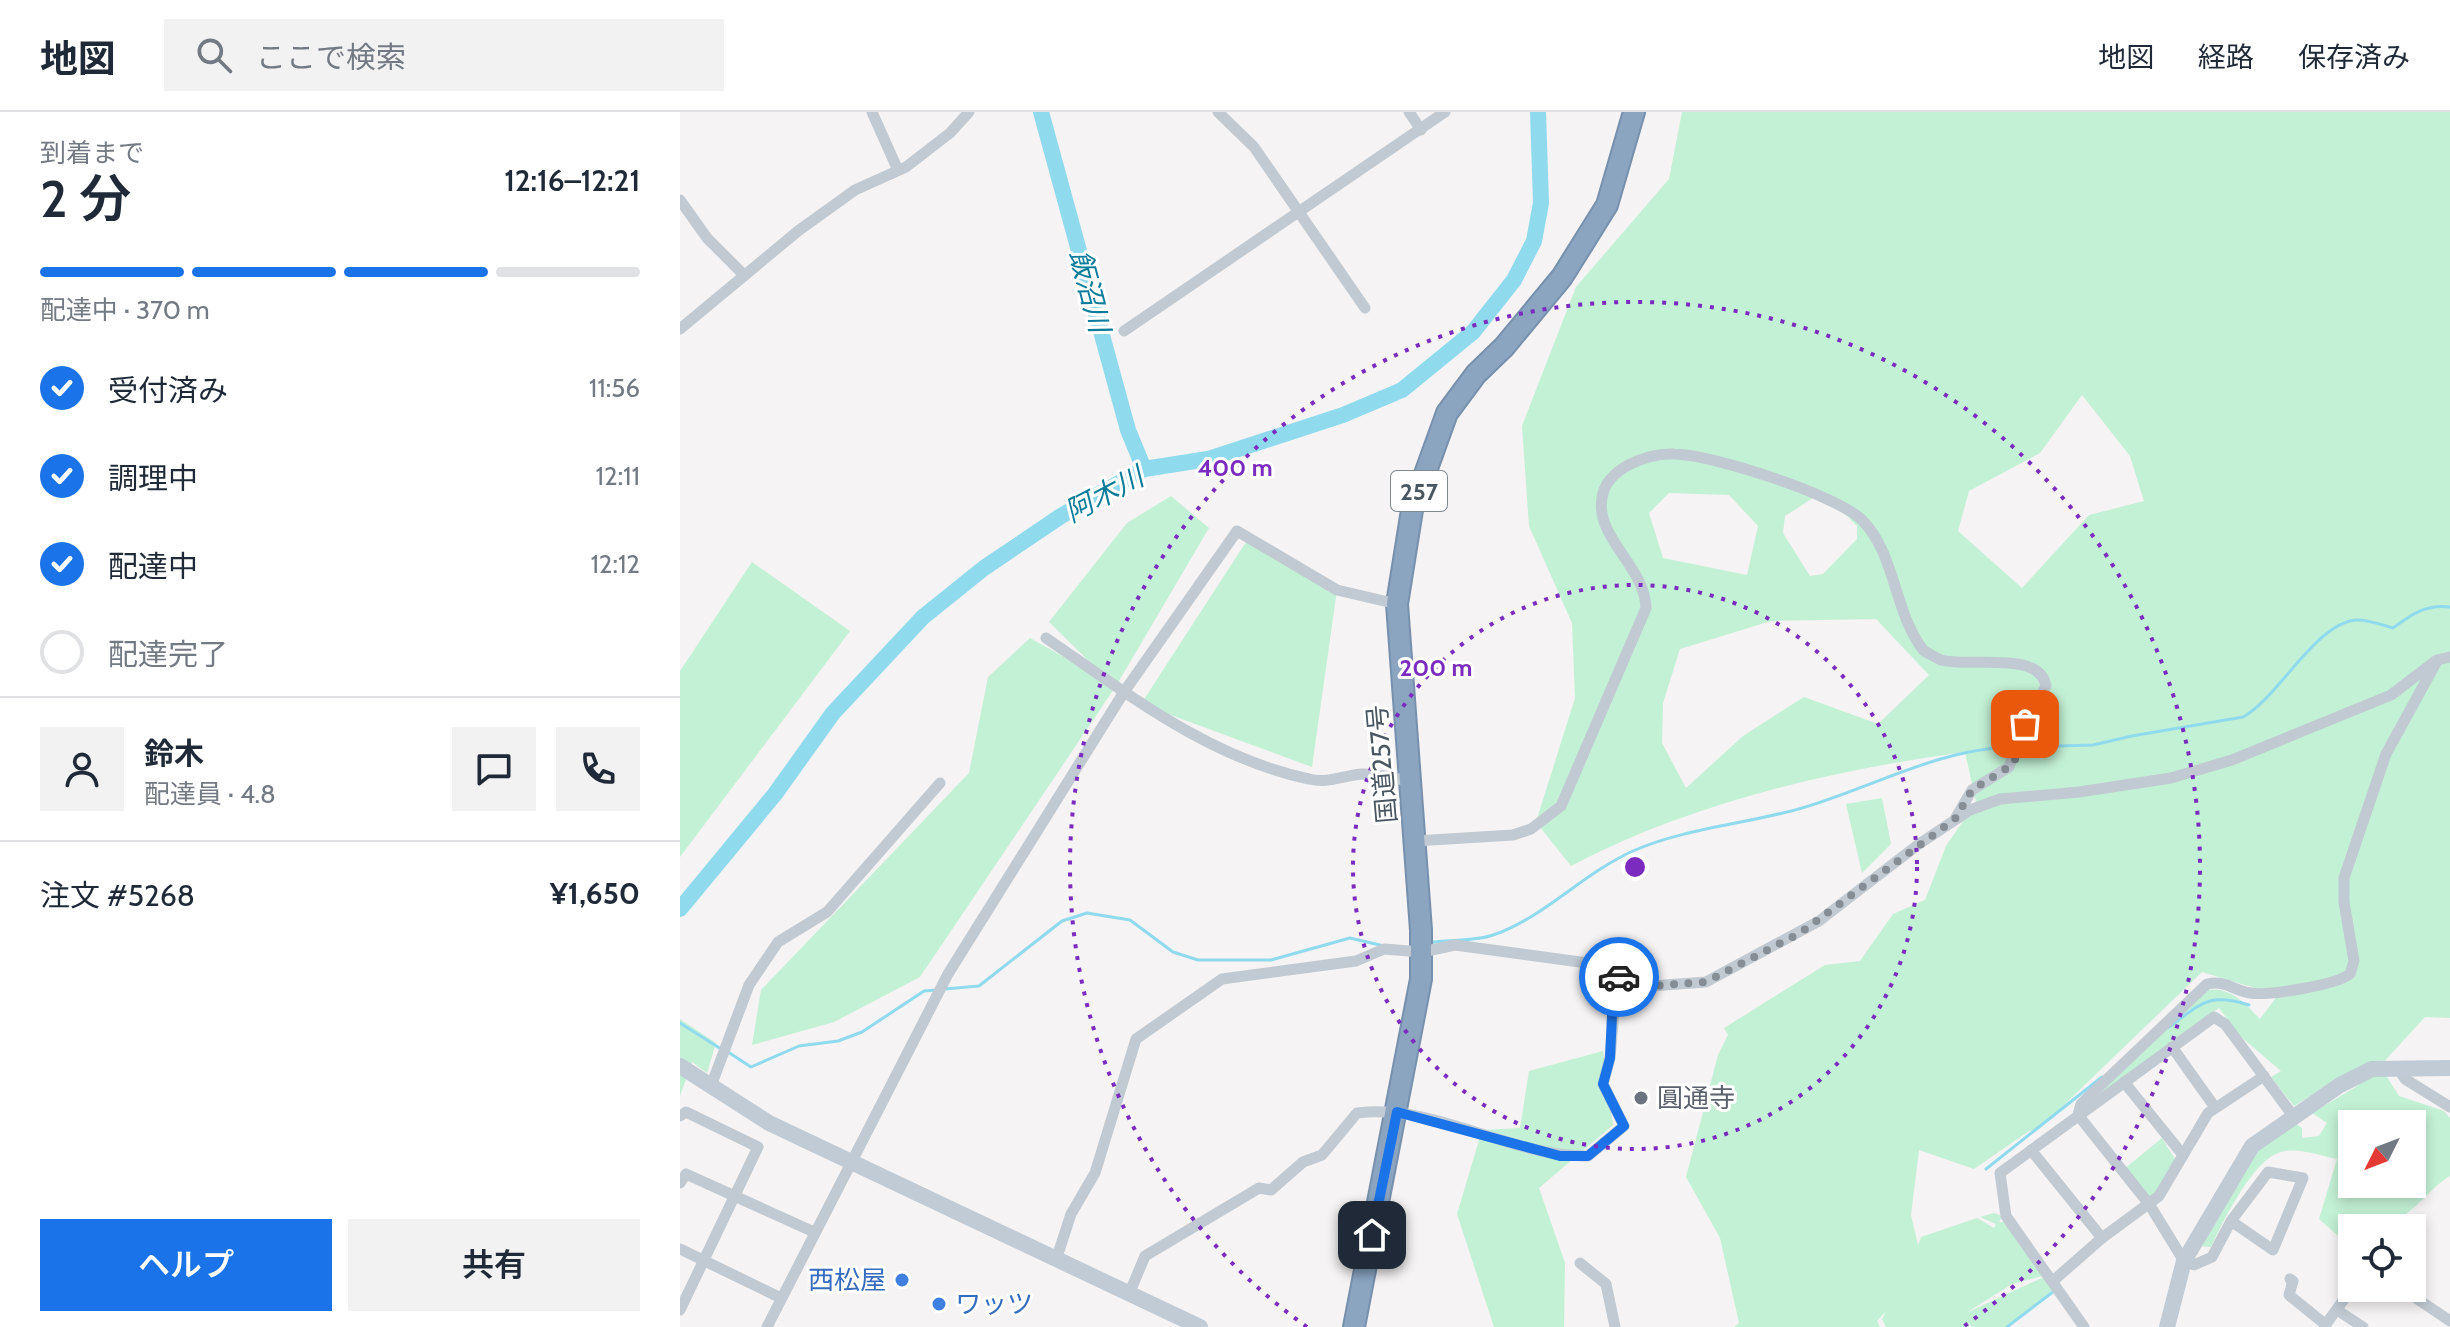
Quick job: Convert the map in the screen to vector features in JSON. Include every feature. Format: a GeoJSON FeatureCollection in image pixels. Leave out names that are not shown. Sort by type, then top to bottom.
{"type":"FeatureCollection","features":[{"type":"Feature","properties":{"kind":"highway","name":"国道257号"},"geometry":{"type":"LineString","coordinates":[[1354,1327],[1421,979],[1421,930],[1397,604],[1412,510],[1447,413],[1476,374],[1504,347],[1562,277],[1607,205],[1634,112]]}},
{"type":"Feature","properties":{"kind":"street"},"geometry":{"type":"LineString","coordinates":[[872,112],[897,168]]}},
{"type":"Feature","properties":{"kind":"street"},"geometry":{"type":"LineString","coordinates":[[680,329],[743,274],[855,190],[897,168],[906,167],[950,133],[969,112]]}},
{"type":"Feature","properties":{"kind":"street"},"geometry":{"type":"LineString","coordinates":[[1218,112],[1254,147],[1365,308]]}},
{"type":"Feature","properties":{"kind":"street"},"geometry":{"type":"LineString","coordinates":[[1409,112],[1421,130]]}},
{"type":"Feature","properties":{"kind":"street"},"geometry":{"type":"LineString","coordinates":[[1124,331],[1445,112]]}},
{"type":"Feature","properties":{"kind":"street"},"geometry":{"type":"LineString","coordinates":[[680,200],[707,238],[743,274]]}},
{"type":"Feature","properties":{"kind":"street"},"geometry":{"type":"LineString","coordinates":[[1415,841],[1513,835],[1531,829],[1565,801],[1646,608],[1642,581],[1602,515],[1603,491],[1624,468],[1665,454],[1688,455],[1739,468],[1840,503],[1871,529],[1924,651],[1941,660],[2029,665],[2043,676],[2046,686],[2009,767],[1972,790],[1955,819]]}},
{"type":"Feature","properties":{"kind":"street"},"geometry":{"type":"LineString","coordinates":[[767,1327],[948,974],[1124,692],[1237,531],[1337,590],[1397,604]]}},
{"type":"Feature","properties":{"kind":"street"},"geometry":{"type":"LineString","coordinates":[[1046,638],[1124,692],[1230,756],[1268,770],[1314,781],[1333,782],[1370,774],[1411,782]]}},
{"type":"Feature","properties":{"kind":"street"},"geometry":{"type":"LineString","coordinates":[[1056,1260],[1071,1214],[1095,1173],[1136,1039],[1222,979],[1356,961],[1384,949],[1422,952],[1455,945],[1595,964],[1638,987],[1706,982],[1839,908],[1955,819],[2000,799],[2132,785],[2232,760],[2391,695],[2437,660],[2450,657]]}},
{"type":"Feature","properties":{"kind":"street"},"geometry":{"type":"LineString","coordinates":[[2078,1115],[2081,1104],[2207,984],[2226,983],[2247,993],[2260,993],[2336,982],[2350,974],[2354,961],[2344,902],[2344,878],[2386,754],[2437,660]]}},
{"type":"Feature","properties":{"kind":"street"},"geometry":{"type":"LineString","coordinates":[[711,1086],[749,985],[778,942],[827,912],[940,783]]}},
{"type":"Feature","properties":{"kind":"street"},"geometry":{"type":"LineString","coordinates":[[1129,1294],[1145,1256],[1259,1188],[1271,1190],[1303,1162],[1322,1155],[1357,1113],[1397,1112],[1560,1156],[1588,1156],[1624,1126],[1603,1084],[1610,1058],[1617,976]]}},
{"type":"Feature","properties":{"kind":"street"},"geometry":{"type":"LineString","coordinates":[[2084,1327],[2003,1210],[2000,1173],[2210,1019],[2217,1018],[2294,1117]]}},
{"type":"Feature","properties":{"kind":"street"},"geometry":{"type":"LineString","coordinates":[[2172,1047],[2214,1106]]}},
{"type":"Feature","properties":{"kind":"street"},"geometry":{"type":"LineString","coordinates":[[2167,1327],[2184,1261],[2252,1146],[2340,1085],[2372,1069],[2450,1068]]}},
{"type":"Feature","properties":{"kind":"street"},"geometry":{"type":"LineString","coordinates":[[686,1070],[769,1123],[1200,1327]]}},
{"type":"Feature","properties":{"kind":"street"},"geometry":{"type":"LineString","coordinates":[[2399,1070],[2405,1079],[2450,1107]]}},
{"type":"Feature","properties":{"kind":"street"},"geometry":{"type":"LineString","coordinates":[[2053,1281],[2102,1238],[2159,1196],[2214,1106],[2264,1076]]}},
{"type":"Feature","properties":{"kind":"street"},"geometry":{"type":"LineString","coordinates":[[2124,1082],[2183,1155]]}},
{"type":"Feature","properties":{"kind":"street"},"geometry":{"type":"LineString","coordinates":[[680,1116],[686,1112],[758,1147],[680,1310]]}},
{"type":"Feature","properties":{"kind":"street"},"geometry":{"type":"LineString","coordinates":[[2078,1115],[2149,1204],[2184,1261],[2197,1265],[2207,1261],[2231,1221],[2268,1172],[2303,1178],[2273,1250],[2231,1221]]}},
{"type":"Feature","properties":{"kind":"street"},"geometry":{"type":"LineString","coordinates":[[2031,1150],[2102,1238]]}},
{"type":"Feature","properties":{"kind":"street"},"geometry":{"type":"LineString","coordinates":[[682,1175],[814,1232]]}},
{"type":"Feature","properties":{"kind":"street"},"geometry":{"type":"LineString","coordinates":[[680,1249],[781,1298]]}},
{"type":"Feature","properties":{"kind":"street"},"geometry":{"type":"LineString","coordinates":[[1580,1263],[1606,1284],[1615,1327]]}},
{"type":"Feature","properties":{"kind":"street"},"geometry":{"type":"LineString","coordinates":[[2290,1279],[2293,1281],[2289,1295],[2325,1326],[2342,1302]]}},
{"type":"Feature","properties":{"kind":"street"},"geometry":{"type":"LineString","coordinates":[[2422,1302],[2450,1321]]}},
{"type":"Feature","properties":{"kind":"street"},"geometry":{"type":"LineString","coordinates":[[2337,1310],[2363,1327]]}},
{"type":"Feature","properties":{"kind":"green space"},"geometry":{"type":"Polygon","coordinates":[[[1682,112],[2450,112],[2450,1018],[2425,1017],[2380,1066],[2399,1096],[2444,1111],[2450,1118],[2450,1176],[2426,1196],[2426,1110],[2338,1110],[2338,1198],[2424,1198],[2406,1214],[2338,1214],[2338,1235],[2319,1219],[2337,1159],[2302,1151],[2281,1152],[2270,1157],[2250,1179],[2211,1247],[2197,1246],[2251,1152],[2292,1121],[2302,1128],[2302,1138],[2319,1136],[2327,1123],[2312,1113],[2359,1085],[2351,1072],[2294,1106],[2271,1077],[2281,1071],[2240,1036],[2219,1008],[2095,1098],[2205,990],[2229,993],[2260,1019],[2278,995],[2202,972],[2040,1128],[2029,1131],[1974,1169],[1919,1150],[1911,1215],[1918,1245],[1921,1237],[1977,1218],[1994,1228],[1996,1224],[1980,1217],[1994,1213],[2002,1216],[1999,1222],[2004,1222],[2043,1276],[2012,1284],[1966,1313],[2044,1277],[2054,1289],[2006,1327],[1971,1327],[1968,1322],[1969,1327],[1886,1327],[1882,1319],[1886,1311],[1877,1321],[1880,1327],[1734,1327],[1739,1323],[1720,1238],[1686,1177],[1718,1055],[1728,1035],[1724,1028],[1825,965],[1860,961],[1893,914],[1925,900],[1946,846],[1976,802],[1965,752],[1813,779],[1763,792],[1664,824],[1571,866],[1536,822],[1575,698],[1572,623],[1529,526],[1522,426],[1576,287],[1669,179],[1682,112]],[[2082,395],[2040,453],[1969,491],[1958,531],[2022,588],[2089,515],[2144,501],[2130,456],[2082,395]],[[1669,493],[1649,513],[1663,558],[1747,575],[1758,526],[1729,495],[1669,493]],[[1816,496],[1785,516],[1783,533],[1810,576],[1823,574],[1857,539],[1857,526],[1830,499],[1816,496]],[[1876,619],[1771,621],[1680,649],[1663,703],[1662,743],[1686,788],[1743,736],[1804,697],[1878,724],[1929,675],[1876,619]]]}},
{"type":"Feature","properties":{"kind":"green space"},"geometry":{"type":"Polygon","coordinates":[[[1171,496],[1209,528],[1116,686],[920,977],[834,1022],[752,1045],[761,990],[969,773],[988,677],[1030,638],[1112,684],[1049,622],[1127,523],[1171,496]]]}},
{"type":"Feature","properties":{"kind":"green space"},"geometry":{"type":"Polygon","coordinates":[[[1246,542],[1337,590],[1312,767],[1141,704],[1246,542]]]}},
{"type":"Feature","properties":{"kind":"green space"},"geometry":{"type":"Polygon","coordinates":[[[752,562],[850,631],[680,857],[680,671],[752,562]]]}},
{"type":"Feature","properties":{"kind":"green space"},"geometry":{"type":"Polygon","coordinates":[[[1882,798],[1891,844],[1862,873],[1846,804],[1882,798]]]}},
{"type":"Feature","properties":{"kind":"green space"},"geometry":{"type":"Polygon","coordinates":[[[680,1019],[716,1043],[707,1073],[692,1062],[680,1096],[680,1019]]]}},
{"type":"Feature","properties":{"kind":"green space"},"geometry":{"type":"Polygon","coordinates":[[[1603,1051],[1613,1125],[1539,1188],[1565,1263],[1564,1327],[1494,1327],[1457,1214],[1482,1130],[1520,1128],[1529,1071],[1603,1051]]]}},
{"type":"Feature","properties":{"kind":"green space"},"geometry":{"type":"Polygon","coordinates":[[[2162,1138],[2175,1159],[2153,1197],[2145,1196],[2123,1170],[2162,1138]]]}},
{"type":"Feature","properties":{"kind":"waterway","name":"飯沼川"},"geometry":{"type":"LineString","coordinates":[[1041,112],[1128,430],[1144,469]]}},
{"type":"Feature","properties":{"kind":"waterway","name":"阿木川"},"geometry":{"type":"LineString","coordinates":[[680,909],[775,794],[833,713],[923,617],[984,568],[1061,516],[1144,469],[1208,459],[1343,415],[1402,390],[1473,332],[1514,280],[1534,241],[1541,203],[1538,112]]}},
{"type":"Feature","properties":{"kind":"waterway"},"geometry":{"type":"LineString","coordinates":[[2019,747],[2093,745],[2243,717],[2270,694],[2312,647],[2341,624],[2360,620],[2393,628],[2420,611],[2450,607]]}},
{"type":"Feature","properties":{"kind":"waterway"},"geometry":{"type":"LineString","coordinates":[[1427,943],[1485,937],[1512,927],[1547,907],[1614,860],[1653,843],[1802,808],[1957,755],[2011,747]]}},
{"type":"Feature","properties":{"kind":"waterway"},"geometry":{"type":"LineString","coordinates":[[945,989],[979,986],[1062,921],[1087,913],[1130,920],[1173,952],[1198,960],[1271,960],[1350,938],[1384,946]]}},
{"type":"Feature","properties":{"kind":"waterway"},"geometry":{"type":"LineString","coordinates":[[728,1052],[751,1067],[799,1046],[838,1041],[862,1032],[924,991],[937,990]]}},
{"type":"Feature","properties":{"kind":"waterway"},"geometry":{"type":"LineString","coordinates":[[2169,1027],[2206,1002],[2224,1000],[2249,1005]]}},
{"type":"Feature","properties":{"kind":"waterway"},"geometry":{"type":"LineString","coordinates":[[680,1023],[721,1049]]}},
{"type":"Feature","properties":{"kind":"waterway"},"geometry":{"type":"LineString","coordinates":[[1986,1169],[2102,1077]]}},
{"type":"Feature","properties":{"kind":"waterway"},"geometry":{"type":"LineString","coordinates":[[2007,1327],[2054,1291]]}},
{"type":"Feature","properties":{"kind":"way so far"},"geometry":{"type":"LineString","coordinates":[[1619,977],[1638,987],[1706,982],[1800,933],[1839,908],[1955,819],[1972,790],[2001,774],[2016,758],[2025,724]]}},
{"type":"Feature","properties":{"kind":"place","name":"圓通寺"},"geometry":{"type":"Point","coordinates":[1641,1098]}},
{"type":"Feature","properties":{"kind":"place","name":"西松屋"},"geometry":{"type":"Point","coordinates":[902,1280]}},
{"type":"Feature","properties":{"kind":"place","name":"ワッツ"},"geometry":{"type":"Point","coordinates":[939,1304]}},
{"type":"Feature","properties":{"kind":"route"},"geometry":{"type":"LineString","coordinates":[[1372,1235],[1397,1112],[1560,1156],[1588,1156],[1624,1126],[1603,1084],[1610,1058],[1613,994],[1619,977]]}}]}
